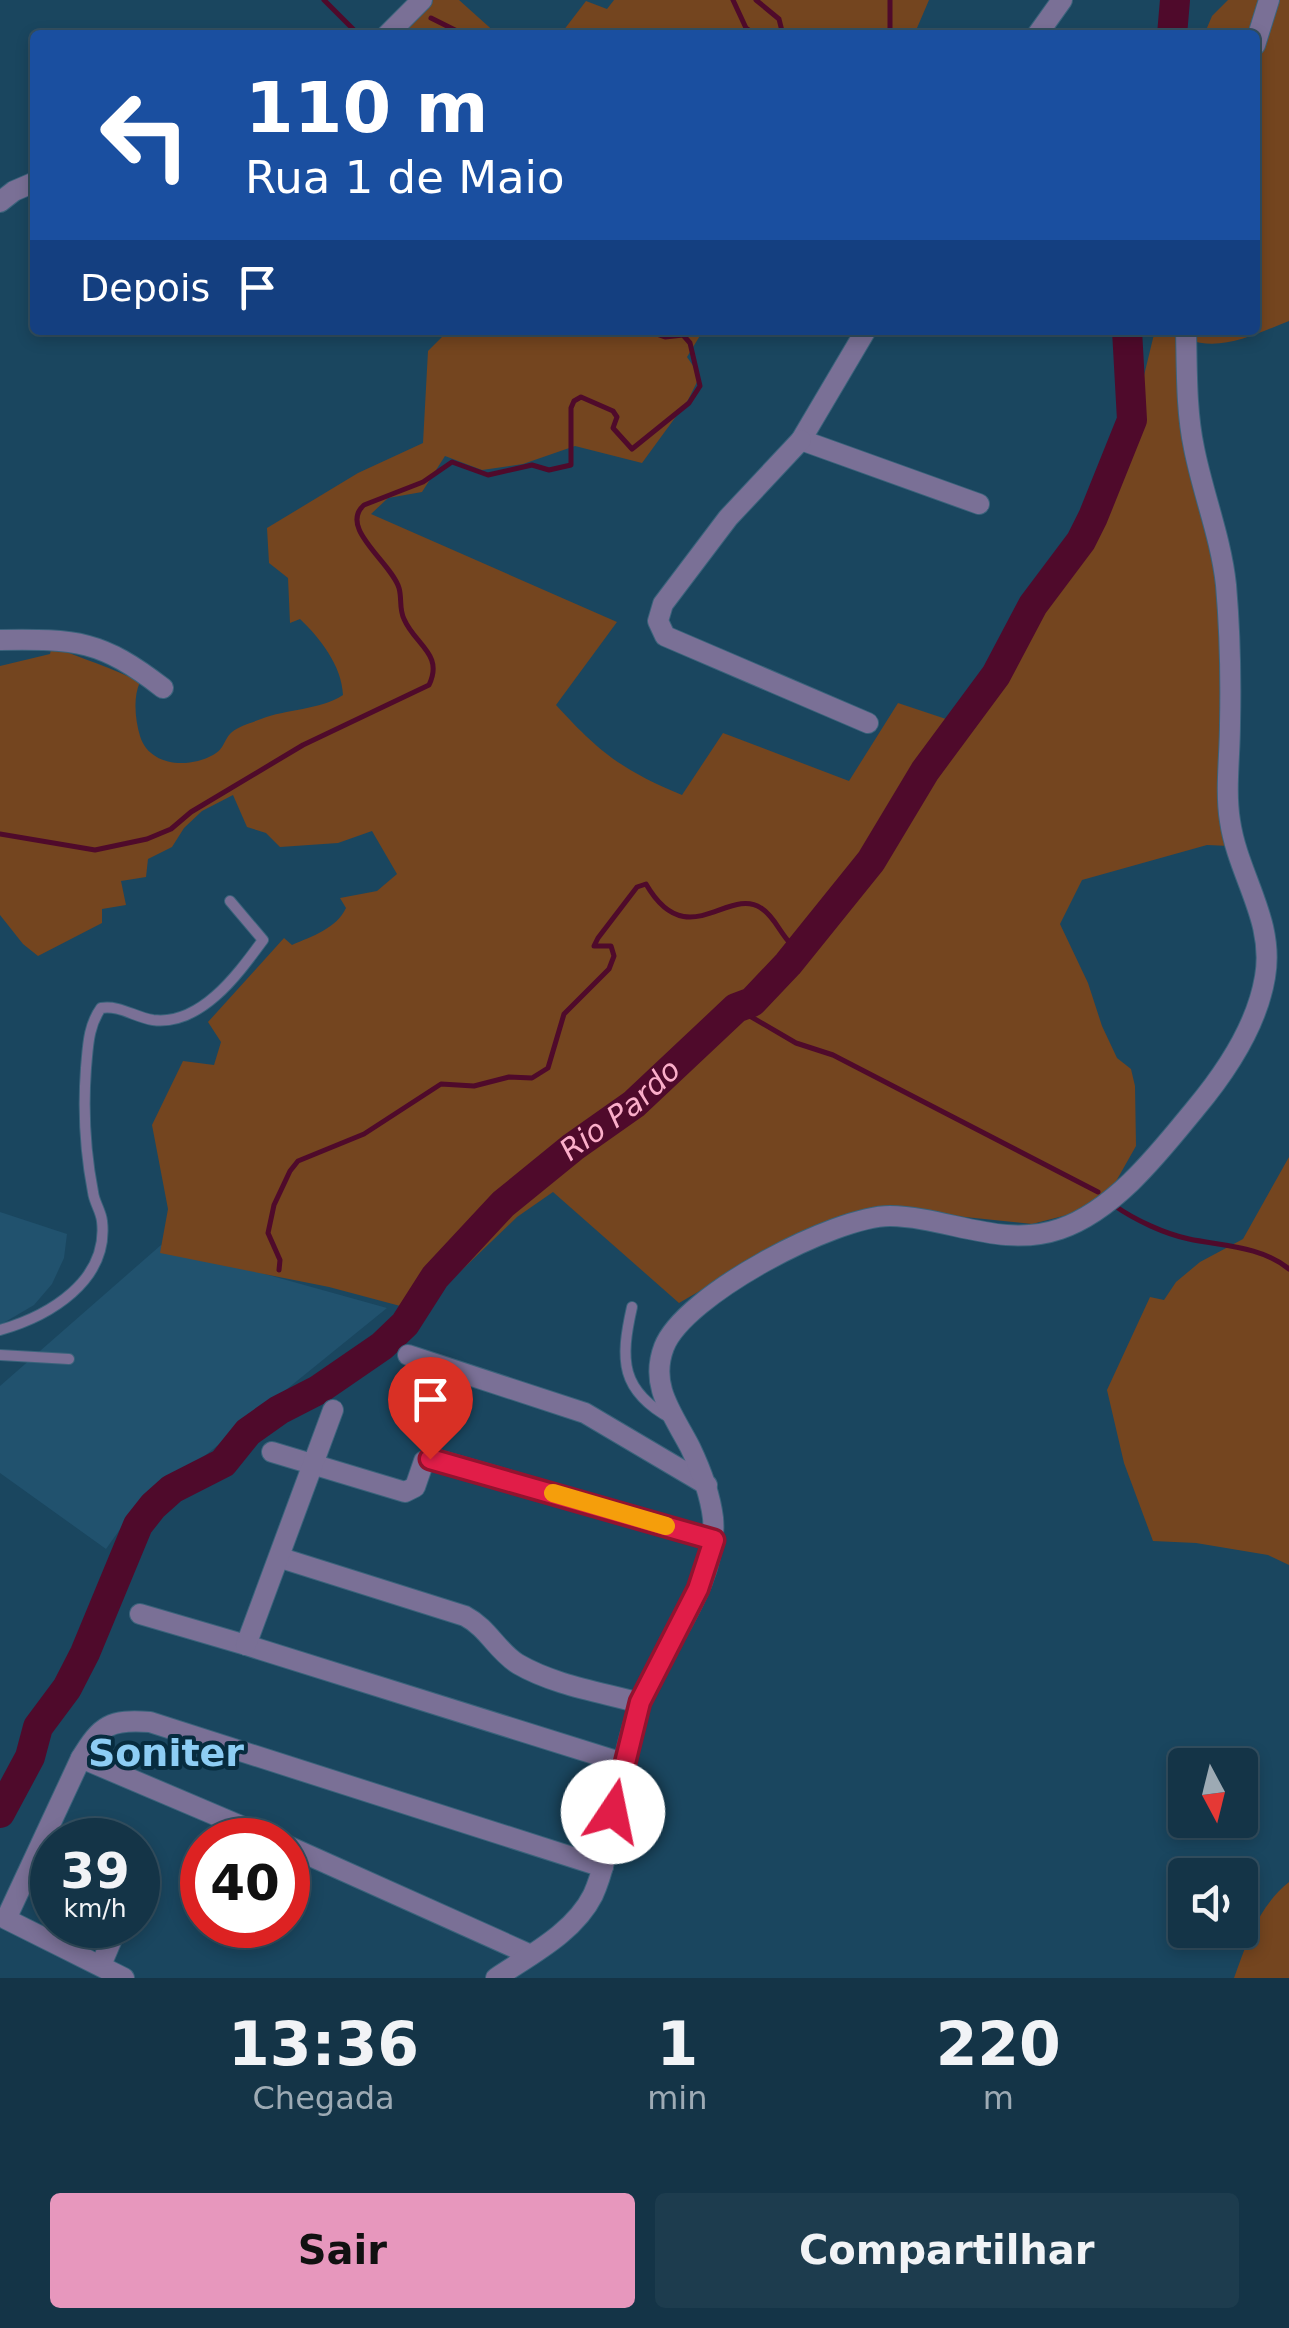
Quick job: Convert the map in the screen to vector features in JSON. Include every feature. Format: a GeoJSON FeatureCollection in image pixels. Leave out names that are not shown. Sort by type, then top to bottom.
{"type":"FeatureCollection","features":[{"type":"Feature","properties":{"kind":"street"},"geometry":{"type":"LineString","coordinates":[[392,30],[422,0]]}},
{"type":"Feature","properties":{"kind":"street"},"geometry":{"type":"LineString","coordinates":[[1040,30],[1062,0]]}},
{"type":"Feature","properties":{"kind":"street"},"geometry":{"type":"LineString","coordinates":[[1259,30],[1268,0]]}},
{"type":"Feature","properties":{"kind":"street"},"geometry":{"type":"LineString","coordinates":[[0,202],[30,185]]}},
{"type":"Feature","properties":{"kind":"street"},"geometry":{"type":"LineString","coordinates":[[863,335],[801,440],[728,518],[686,571],[660,610],[660,630],[665,636],[868,724]]}},
{"type":"Feature","properties":{"kind":"street"},"geometry":{"type":"LineString","coordinates":[[496,1978],[564,1931],[592,1896],[640,1702],[698,1589],[714,1540],[707,1485],[659,1384],[660,1363],[672,1332],[697,1305],[750,1271],[818,1235],[866,1218],[918,1219],[1017,1237],[1065,1228],[1088,1215],[1130,1180],[1199,1105],[1234,1058],[1265,978],[1268,937],[1230,821],[1230,629],[1225,574],[1193,444],[1186,335]]}},
{"type":"Feature","properties":{"kind":"street"},"geometry":{"type":"LineString","coordinates":[[801,440],[978,504]]}},
{"type":"Feature","properties":{"kind":"street"},"geometry":{"type":"LineString","coordinates":[[0,640],[82,642],[109,651],[164,688]]}},
{"type":"Feature","properties":{"kind":"street"},"geometry":{"type":"LineString","coordinates":[[408,1356],[585,1412],[707,1485]]}},
{"type":"Feature","properties":{"kind":"street"},"geometry":{"type":"LineString","coordinates":[[246,1644],[334,1410]]}},
{"type":"Feature","properties":{"kind":"street"},"geometry":{"type":"LineString","coordinates":[[272,1452],[405,1492],[415,1486],[422,1464],[435,1459],[714,1540]]}},
{"type":"Feature","properties":{"kind":"street"},"geometry":{"type":"LineString","coordinates":[[281,1558],[465,1616],[480,1624],[506,1655],[530,1670],[566,1684],[640,1702]]}},
{"type":"Feature","properties":{"kind":"street"},"geometry":{"type":"LineString","coordinates":[[140,1614],[623,1763]]}},
{"type":"Feature","properties":{"kind":"street"},"geometry":{"type":"LineString","coordinates":[[0,1941],[3,1920],[80,1758],[95,1735],[110,1724],[127,1720],[150,1722],[602,1866]]}},
{"type":"Feature","properties":{"kind":"street"},"geometry":{"type":"LineString","coordinates":[[80,1758],[222,1818]]}},
{"type":"Feature","properties":{"kind":"street"},"geometry":{"type":"LineString","coordinates":[[310,1856],[531,1955]]}},
{"type":"Feature","properties":{"kind":"street"},"geometry":{"type":"LineString","coordinates":[[3,1920],[124,1978]]}},
{"type":"Feature","properties":{"kind":"street"},"geometry":{"type":"LineString","coordinates":[[101,1965],[108,1948]]}},
{"type":"Feature","properties":{"kind":"lane"},"geometry":{"type":"LineString","coordinates":[[0,1330],[34,1320],[63,1300],[100,1257],[102,1221],[93,1196],[85,1130],[89,1036],[94,1018],[100,1008],[112,1006],[144,1018],[174,1019],[219,994],[263,940],[230,901]]}},
{"type":"Feature","properties":{"kind":"lane"},"geometry":{"type":"LineString","coordinates":[[632,1307],[624,1342],[632,1384],[646,1405],[675,1421]]}},
{"type":"Feature","properties":{"kind":"lane"},"geometry":{"type":"LineString","coordinates":[[0,1355],[69,1358]]}},
{"type":"Feature","properties":{"kind":"shaded area"},"geometry":{"type":"Polygon","coordinates":[[[433,0],[459,0],[492,30],[404,30],[433,0]]]}},
{"type":"Feature","properties":{"kind":"shaded area"},"geometry":{"type":"Polygon","coordinates":[[[614,0],[929,0],[916,30],[564,30],[586,1],[607,9],[614,0]]]}},
{"type":"Feature","properties":{"kind":"shaded area"},"geometry":{"type":"Polygon","coordinates":[[[1228,0],[1289,0],[1289,321],[1260,333],[1260,30],[1206,30],[1212,16],[1228,0]]]}},
{"type":"Feature","properties":{"kind":"shaded area"},"geometry":{"type":"Polygon","coordinates":[[[444,335],[700,335],[687,357],[700,376],[688,400],[642,463],[575,446],[523,464],[482,470],[445,456],[422,492],[388,498],[371,514],[617,622],[556,705],[613,759],[643,777],[682,795],[723,733],[849,781],[898,703],[964,725],[1010,637],[1083,535],[1134,417],[1154,335],[1254,335],[1213,344],[1188,339],[1227,628],[1229,846],[1207,845],[1082,880],[1060,924],[1088,983],[1102,1026],[1117,1058],[1131,1069],[1135,1086],[1136,1146],[1102,1206],[1032,1224],[878,1208],[807,1229],[679,1303],[553,1192],[517,1217],[419,1311],[329,1287],[160,1253],[168,1209],[152,1125],[183,1061],[214,1065],[221,1042],[208,1022],[284,938],[292,945],[323,931],[346,908],[340,898],[377,891],[397,874],[372,831],[338,843],[280,847],[266,833],[247,827],[233,795],[202,811],[172,847],[148,859],[146,877],[121,881],[126,905],[102,909],[102,923],[38,956],[0,915],[0,666],[50,654],[52,646],[140,682],[136,708],[140,736],[152,754],[170,762],[203,759],[217,753],[229,735],[242,726],[334,700],[343,695],[339,674],[329,653],[308,627],[300,619],[290,623],[288,578],[269,563],[267,528],[358,473],[423,443],[428,351],[444,335]]]}},
{"type":"Feature","properties":{"kind":"shaded area"},"geometry":{"type":"Polygon","coordinates":[[[1289,1157],[1289,1565],[1268,1555],[1196,1543],[1153,1541],[1124,1463],[1107,1390],[1150,1297],[1164,1300],[1176,1282],[1200,1262],[1243,1239],[1289,1157]]]}},
{"type":"Feature","properties":{"kind":"shaded area"},"geometry":{"type":"Polygon","coordinates":[[[0,1212],[67,1234],[64,1258],[52,1284],[34,1305],[0,1325],[0,1212]]]}},
{"type":"Feature","properties":{"kind":"shaded area"},"geometry":{"type":"Polygon","coordinates":[[[161,1245],[387,1308],[128,1518],[106,1549],[0,1473],[0,1386],[161,1245]]]}},
{"type":"Feature","properties":{"kind":"shaded area"},"geometry":{"type":"Polygon","coordinates":[[[1289,1882],[1289,1978],[1234,1978],[1245,1948],[1258,1948],[1258,1920],[1289,1882]]]}},
{"type":"Feature","properties":{"kind":"waterway"},"geometry":{"type":"LineString","coordinates":[[324,0],[354,30]]}},
{"type":"Feature","properties":{"kind":"waterway"},"geometry":{"type":"LineString","coordinates":[[733,0],[749,30]]}},
{"type":"Feature","properties":{"kind":"waterway"},"geometry":{"type":"LineString","coordinates":[[756,0],[779,19],[782,30]]}},
{"type":"Feature","properties":{"kind":"waterway"},"geometry":{"type":"LineString","coordinates":[[890,0],[890,30]]}},
{"type":"Feature","properties":{"kind":"waterway","name":"Rio Pardo"},"geometry":{"type":"LineString","coordinates":[[1172,30],[1175,0]]}},
{"type":"Feature","properties":{"kind":"waterway"},"geometry":{"type":"LineString","coordinates":[[431,18],[455,30]]}},
{"type":"Feature","properties":{"kind":"waterway"},"geometry":{"type":"LineString","coordinates":[[659,335],[683,335]]}},
{"type":"Feature","properties":{"kind":"waterway"},"geometry":{"type":"LineString","coordinates":[[0,834],[95,850],[147,839],[171,829],[191,812],[303,745],[429,685],[433,674],[431,657],[404,619],[394,578],[357,524],[364,505],[423,482],[452,462],[488,475],[532,465],[549,470],[571,465],[571,408],[581,397],[613,411],[617,417],[613,428],[632,449],[689,403],[700,386],[690,343],[683,335]]}},
{"type":"Feature","properties":{"kind":"waterway","name":"Rio Pardo"},"geometry":{"type":"LineString","coordinates":[[0,1813],[30,1757],[38,1727],[67,1688],[85,1653],[138,1525],[153,1506],[172,1489],[223,1463],[248,1432],[279,1410],[318,1390],[382,1346],[405,1324],[435,1277],[503,1204],[634,1104],[736,1008],[752,1002],[788,964],[871,861],[925,771],[996,675],[1033,605],[1081,541],[1093,517],[1132,420],[1127,335]]}},
{"type":"Feature","properties":{"kind":"waterway"},"geometry":{"type":"LineString","coordinates":[[279,1270],[280,1260],[268,1233],[274,1205],[298,1161],[364,1134],[441,1084],[474,1086],[509,1077],[532,1078],[548,1068],[564,1014],[609,969],[614,956],[611,946],[594,946],[637,887],[646,884],[661,905],[677,915],[692,917],[735,905],[761,908],[791,944],[806,944]]}},
{"type":"Feature","properties":{"kind":"waterway"},"geometry":{"type":"LineString","coordinates":[[736,1008],[796,1043],[833,1055],[1098,1192]]}},
{"type":"Feature","properties":{"kind":"waterway"},"geometry":{"type":"LineString","coordinates":[[1115,1206],[1170,1234],[1254,1251],[1289,1269]]}},
{"type":"Feature","properties":{"kind":"slow traffic"},"geometry":{"type":"LineString","coordinates":[[553,1493],[666,1526]]}},
{"type":"Feature","properties":{"kind":"district","name":"Soniter"},"geometry":{"type":"Point","coordinates":[166,1753]}},
{"type":"Feature","properties":{"kind":"route"},"geometry":{"type":"LineString","coordinates":[[430,1459],[714,1540],[698,1589],[640,1702],[613,1812]]}}]}
